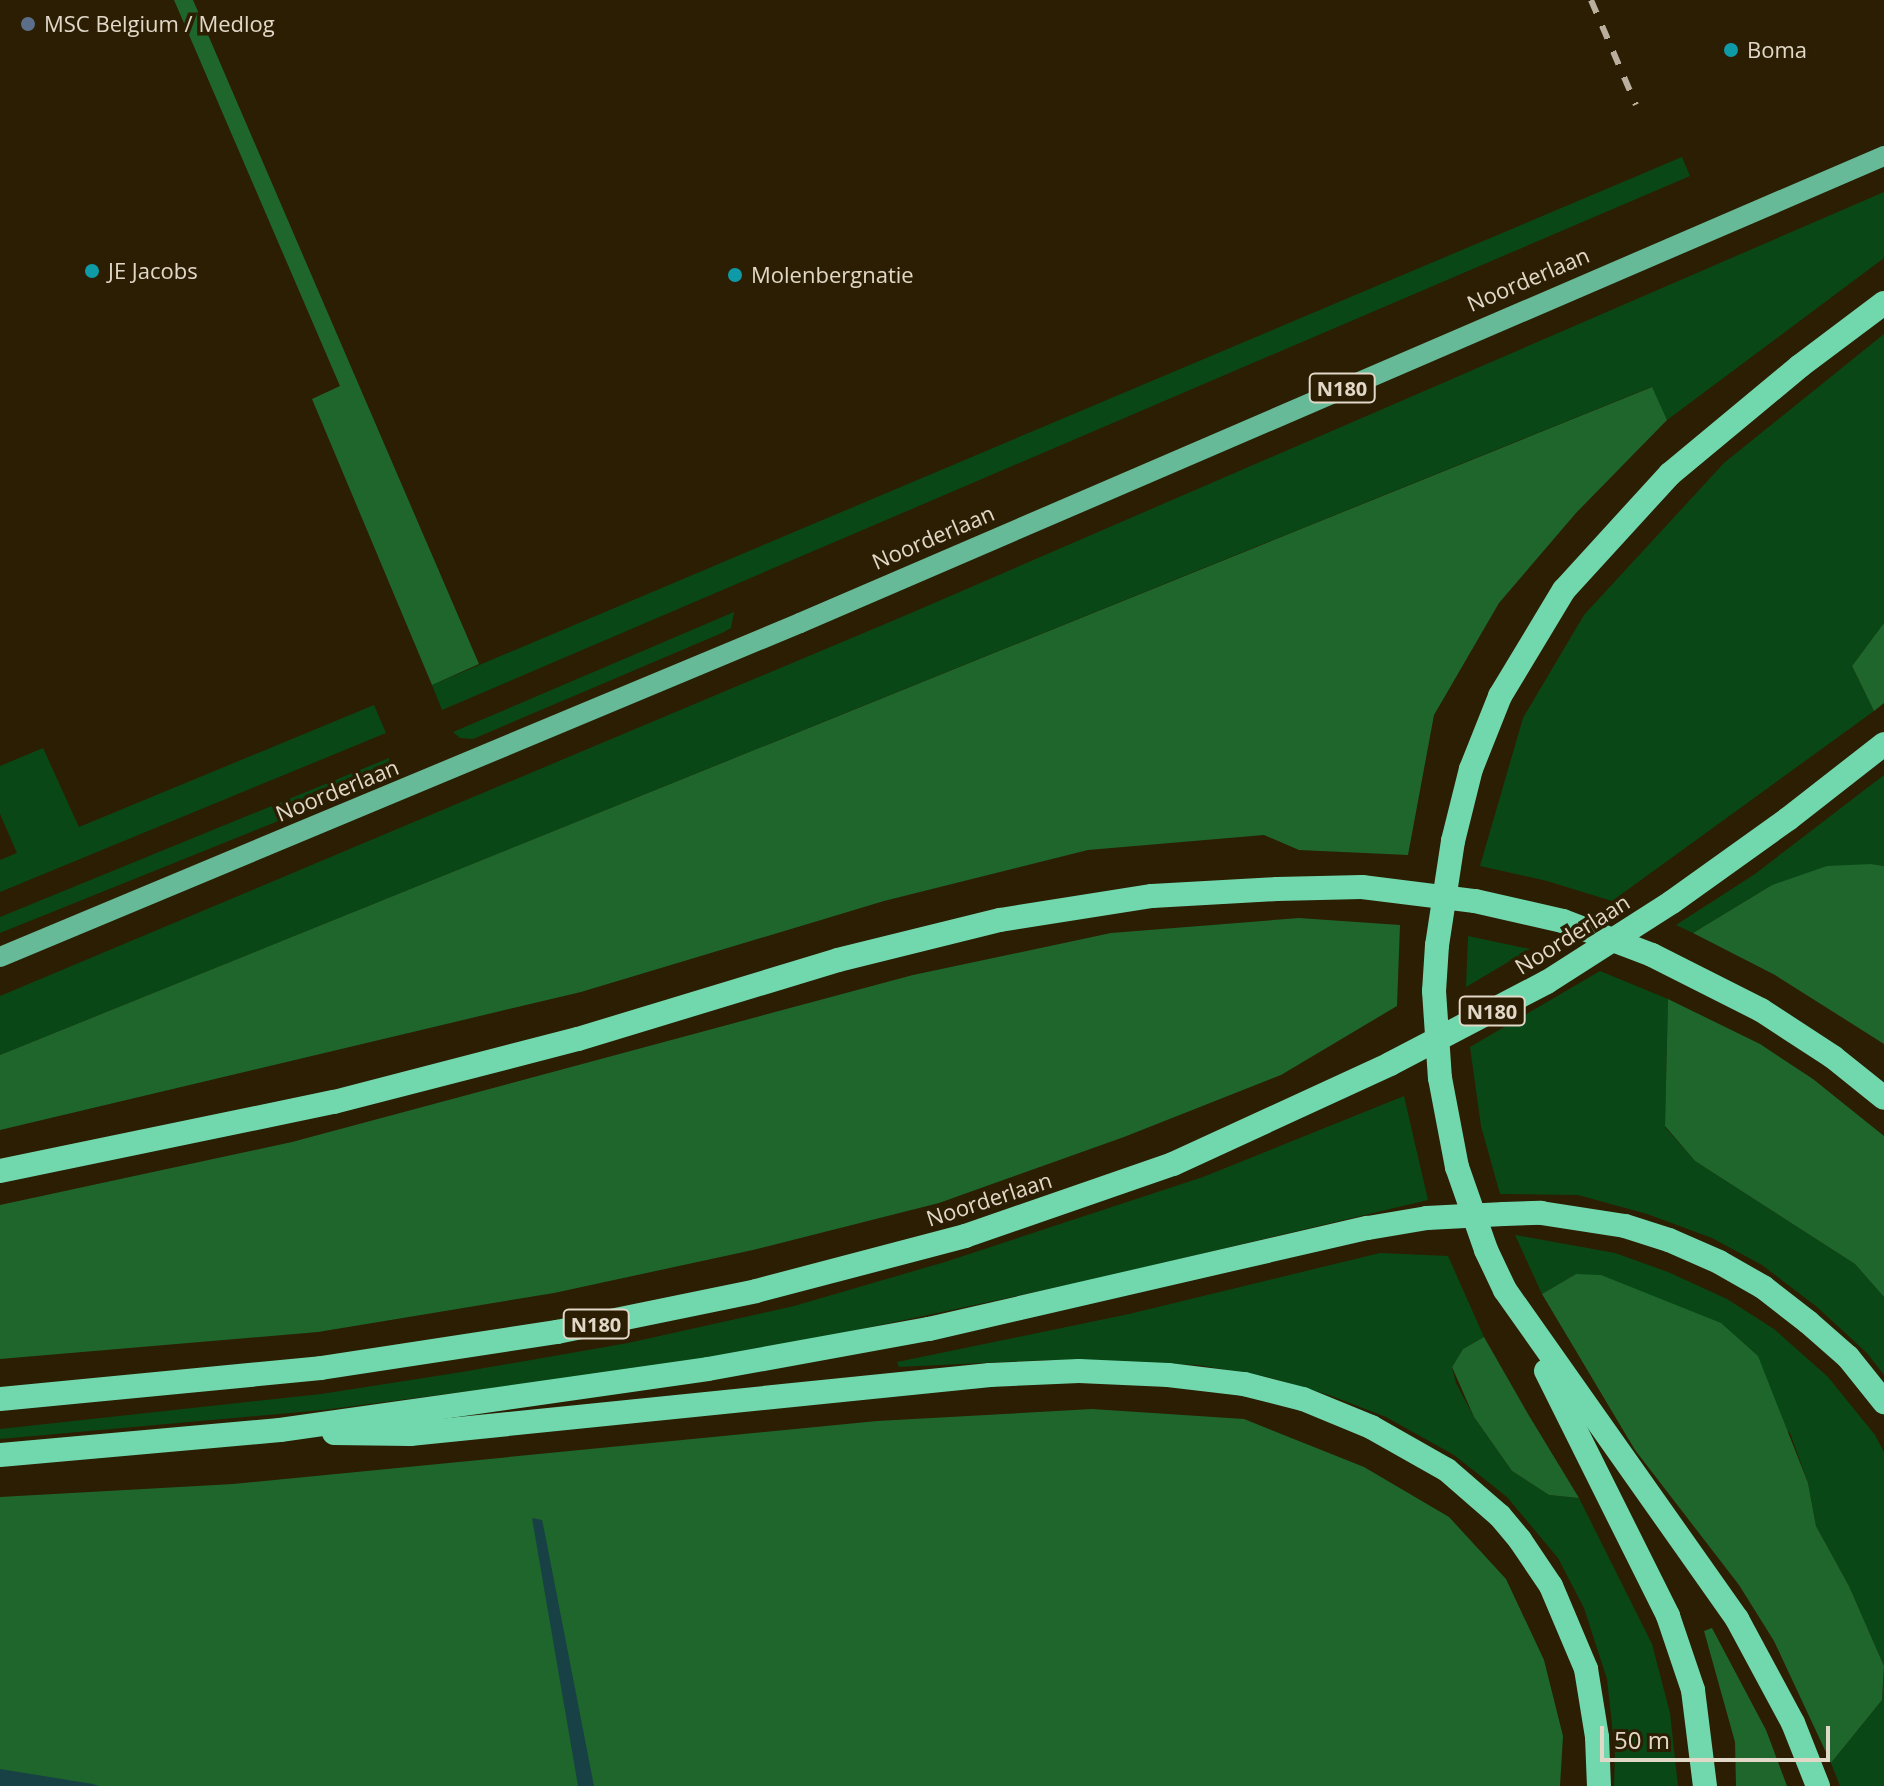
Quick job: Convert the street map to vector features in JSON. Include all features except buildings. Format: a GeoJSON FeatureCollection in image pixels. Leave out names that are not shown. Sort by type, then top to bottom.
{"type":"FeatureCollection","features":[{"type":"Feature","properties":{"kind":"highway"},"geometry":{"type":"LineString","coordinates":[[1705,1786],[1693,1690],[1668,1616],[1486,1250],[1457,1167],[1440,1078],[1434,991],[1437,945],[1453,841],[1471,769],[1500,696],[1564,590],[1670,474],[1800,366],[1884,303]]}},
{"type":"Feature","properties":{"kind":"highway","name":"Noorderlaan"},"geometry":{"type":"LineString","coordinates":[[0,1399],[321,1368],[557,1332],[756,1291],[965,1236],[1173,1164],[1390,1064],[1547,982],[1698,884],[1884,744]]}},
{"type":"Feature","properties":{"kind":"highway"},"geometry":{"type":"LineString","coordinates":[[0,1171],[334,1102],[578,1039],[838,960],[1000,920],[1152,896],[1277,889],[1362,887],[1475,901],[1563,921],[1652,955],[1761,1010],[1833,1057],[1884,1098]]}},
{"type":"Feature","properties":{"kind":"highway"},"geometry":{"type":"LineString","coordinates":[[0,1455],[280,1430],[708,1369],[929,1329],[1398,1223],[1541,1213],[1625,1226],[1669,1240],[1741,1274],[1763,1287],[1848,1357],[1884,1402]]}},
{"type":"Feature","properties":{"kind":"highway"},"geometry":{"type":"LineString","coordinates":[[1505,1290],[1737,1619],[1787,1710],[1818,1786]]}},
{"type":"Feature","properties":{"kind":"highway"},"geometry":{"type":"LineString","coordinates":[[280,1430],[410,1434],[945,1380],[1079,1371],[1168,1375],[1228,1382],[1303,1399],[1371,1427],[1447,1470],[1500,1516],[1537,1561],[1564,1611],[1586,1669],[1597,1737],[1599,1786]]}},
{"type":"Feature","properties":{"kind":"main road","name":"Noorderlaan"},"geometry":{"type":"LineString","coordinates":[[0,957],[786,629],[1884,156]]}},
{"type":"Feature","properties":{"kind":"green space"},"geometry":{"type":"Polygon","coordinates":[[[174,0],[193,0],[479,664],[432,685],[312,399],[340,386],[174,0]]]}},
{"type":"Feature","properties":{"kind":"green space"},"geometry":{"type":"Polygon","coordinates":[[[1682,157],[1690,176],[442,710],[432,685],[1682,157]]]}},
{"type":"Feature","properties":{"kind":"green space"},"geometry":{"type":"Polygon","coordinates":[[[1884,192],[1884,258],[1667,420],[1651,387],[0,1055],[0,996],[904,616],[1884,192]]]}},
{"type":"Feature","properties":{"kind":"green space"},"geometry":{"type":"Polygon","coordinates":[[[1884,334],[1884,623],[1852,666],[1874,711],[1612,901],[1547,881],[1480,866],[1523,718],[1584,615],[1724,463],[1884,334]]]}},
{"type":"Feature","properties":{"kind":"green space"},"geometry":{"type":"Polygon","coordinates":[[[1652,387],[1667,420],[1576,513],[1499,603],[1434,715],[1408,855],[1299,850],[1264,835],[1088,850],[884,901],[581,992],[0,1130],[0,1055],[1652,387]]]}},
{"type":"Feature","properties":{"kind":"green space"},"geometry":{"type":"Polygon","coordinates":[[[734,612],[731,628],[722,633],[473,739],[460,738],[453,732],[734,612]]]}},
{"type":"Feature","properties":{"kind":"green space"},"geometry":{"type":"Polygon","coordinates":[[[1884,623],[1884,703],[1874,711],[1852,666],[1884,623]]]}},
{"type":"Feature","properties":{"kind":"green space"},"geometry":{"type":"Polygon","coordinates":[[[374,705],[386,733],[0,892],[0,860],[17,853],[0,814],[0,766],[43,748],[79,827],[374,705]]]}},
{"type":"Feature","properties":{"kind":"green space"},"geometry":{"type":"Polygon","coordinates":[[[389,758],[389,770],[383,779],[0,933],[0,917],[389,758]]]}},
{"type":"Feature","properties":{"kind":"green space"},"geometry":{"type":"Polygon","coordinates":[[[1884,775],[1884,866],[1871,864],[1772,885],[1693,933],[1676,925],[1755,874],[1884,775]]]}},
{"type":"Feature","properties":{"kind":"green space"},"geometry":{"type":"Polygon","coordinates":[[[1827,866],[1884,866],[1884,1044],[1775,975],[1693,933],[1772,885],[1827,866]]]}},
{"type":"Feature","properties":{"kind":"green space"},"geometry":{"type":"Polygon","coordinates":[[[1299,918],[1400,925],[1397,1006],[1281,1075],[1124,1137],[939,1203],[753,1250],[554,1293],[318,1332],[0,1359],[0,1205],[292,1142],[913,975],[1111,933],[1299,918]]]}},
{"type":"Feature","properties":{"kind":"green space"},"geometry":{"type":"Polygon","coordinates":[[[1468,936],[1530,949],[1466,987],[1468,936]]]}},
{"type":"Feature","properties":{"kind":"green space"},"geometry":{"type":"Polygon","coordinates":[[[1600,971],[1668,999],[1665,1127],[1695,1161],[1855,1264],[1884,1297],[1884,1375],[1867,1353],[1817,1307],[1762,1265],[1712,1238],[1647,1214],[1578,1195],[1500,1194],[1481,1126],[1470,1047],[1600,971]]]}},
{"type":"Feature","properties":{"kind":"green space"},"geometry":{"type":"Polygon","coordinates":[[[1668,999],[1760,1044],[1813,1079],[1884,1136],[1884,1297],[1855,1264],[1695,1161],[1665,1126],[1668,999]]]}},
{"type":"Feature","properties":{"kind":"green space"},"geometry":{"type":"Polygon","coordinates":[[[1404,1096],[1428,1200],[1096,1279],[801,1342],[633,1370],[323,1410],[0,1439],[0,1429],[321,1394],[462,1372],[628,1343],[794,1306],[945,1262],[1203,1177],[1404,1096]]]}},
{"type":"Feature","properties":{"kind":"green space"},"geometry":{"type":"Polygon","coordinates":[[[1515,1235],[1615,1253],[1668,1272],[1727,1299],[1774,1329],[1828,1377],[1875,1435],[1884,1452],[1884,1666],[1849,1586],[1816,1526],[1808,1483],[1790,1433],[1576,1274],[1542,1294],[1515,1235]]]}},
{"type":"Feature","properties":{"kind":"green space"},"geometry":{"type":"Polygon","coordinates":[[[1380,1253],[1448,1256],[1484,1337],[1463,1349],[1452,1367],[1456,1383],[1474,1417],[1512,1471],[1549,1495],[1579,1498],[1652,1644],[1670,1713],[1678,1786],[1614,1786],[1615,1752],[1607,1679],[1584,1608],[1558,1558],[1507,1497],[1454,1455],[1386,1417],[1329,1395],[1267,1377],[1198,1365],[1045,1360],[899,1367],[897,1362],[1129,1314],[1380,1253]]]}},
{"type":"Feature","properties":{"kind":"green space"},"geometry":{"type":"Polygon","coordinates":[[[1576,1274],[1601,1275],[1721,1323],[1758,1356],[1808,1483],[1816,1526],[1849,1586],[1884,1666],[1882,1700],[1831,1763],[1774,1641],[1739,1585],[1635,1450],[1542,1294],[1576,1274]]]}},
{"type":"Feature","properties":{"kind":"green space"},"geometry":{"type":"Polygon","coordinates":[[[1484,1337],[1579,1498],[1549,1495],[1512,1471],[1474,1417],[1452,1367],[1463,1349],[1484,1337]]]}},
{"type":"Feature","properties":{"kind":"green space"},"geometry":{"type":"Polygon","coordinates":[[[1092,1409],[1244,1419],[1364,1467],[1449,1517],[1506,1579],[1544,1660],[1563,1736],[1560,1786],[0,1786],[0,1497],[233,1484],[877,1421],[1092,1409]]]}},
{"type":"Feature","properties":{"kind":"green space"},"geometry":{"type":"Polygon","coordinates":[[[1712,1628],[1766,1730],[1787,1786],[1736,1786],[1735,1742],[1704,1631],[1712,1628]]]}},
{"type":"Feature","properties":{"kind":"green space"},"geometry":{"type":"Polygon","coordinates":[[[1884,1674],[1884,1786],[1840,1786],[1831,1763],[1882,1700],[1884,1674]]]}},
{"type":"Feature","properties":{"kind":"water"},"geometry":{"type":"Polygon","coordinates":[[[532,1518],[542,1520],[594,1786],[578,1786],[532,1518]]]}},
{"type":"Feature","properties":{"kind":"water"},"geometry":{"type":"Polygon","coordinates":[[[0,1769],[93,1784],[99,1786],[0,1786],[0,1769]]]}},
{"type":"Feature","properties":{"kind":"railway"},"geometry":{"type":"LineString","coordinates":[[1591,0],[1636,105]]}},
{"type":"Feature","properties":{"kind":"place","name":"MSC Belgium / Medlog"},"geometry":{"type":"Point","coordinates":[28,24]}},
{"type":"Feature","properties":{"kind":"place","name":"Boma"},"geometry":{"type":"Point","coordinates":[1731,50]}},
{"type":"Feature","properties":{"kind":"place","name":"JE Jacobs"},"geometry":{"type":"Point","coordinates":[92,271]}},
{"type":"Feature","properties":{"kind":"place","name":"Molenbergnatie"},"geometry":{"type":"Point","coordinates":[735,275]}}]}
